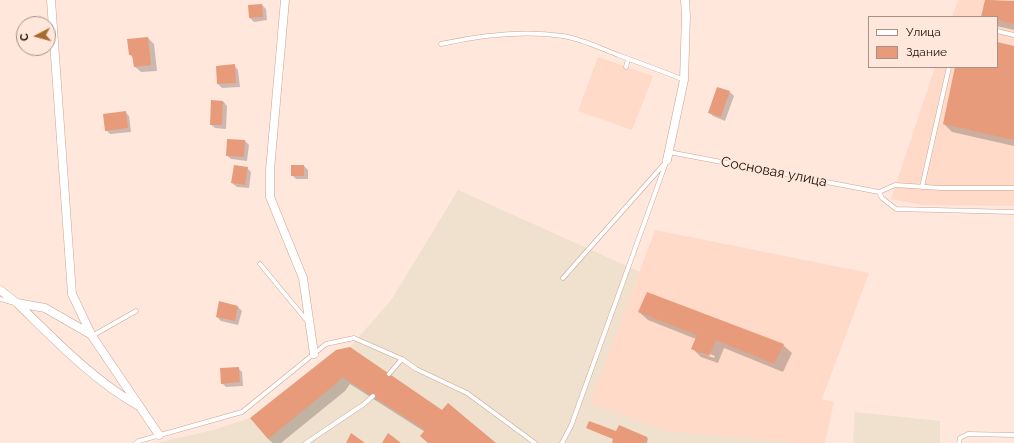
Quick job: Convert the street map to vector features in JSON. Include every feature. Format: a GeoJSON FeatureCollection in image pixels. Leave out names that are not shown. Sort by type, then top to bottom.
{"type":"FeatureCollection","features":[{"type":"Feature","properties":{"kind":"street"},"geometry":{"type":"LineString","coordinates":[[51,0],[72,294],[92,336],[159,435]]}},
{"type":"Feature","properties":{"kind":"street"},"geometry":{"type":"LineString","coordinates":[[285,0],[270,170],[270,197],[303,278],[314,354]]}},
{"type":"Feature","properties":{"kind":"street"},"geometry":{"type":"LineString","coordinates":[[668,156],[684,80],[685,0]]}},
{"type":"Feature","properties":{"kind":"street"},"geometry":{"type":"LineString","coordinates":[[0,290],[17,303],[52,338],[117,394],[140,406]]}},
{"type":"Feature","properties":{"kind":"street"},"geometry":{"type":"LineString","coordinates":[[17,303],[45,308],[92,336]]}},
{"type":"Feature","properties":{"kind":"lane"},"geometry":{"type":"LineString","coordinates":[[998,31],[1014,35]]}},
{"type":"Feature","properties":{"kind":"lane"},"geometry":{"type":"LineString","coordinates":[[441,44],[470,38],[528,33],[564,36],[684,80]]}},
{"type":"Feature","properties":{"kind":"lane"},"geometry":{"type":"LineString","coordinates":[[626,67],[628,59]]}},
{"type":"Feature","properties":{"kind":"lane"},"geometry":{"type":"LineString","coordinates":[[922,187],[949,68]]}},
{"type":"Feature","properties":{"kind":"lane"},"geometry":{"type":"LineString","coordinates":[[563,278],[668,156]]}},
{"type":"Feature","properties":{"kind":"lane"},"geometry":{"type":"LineString","coordinates":[[562,443],[571,426],[668,156]]}},
{"type":"Feature","properties":{"kind":"lane","name":"Сосновая улица"},"geometry":{"type":"LineString","coordinates":[[668,156],[879,192]]}},
{"type":"Feature","properties":{"kind":"lane"},"geometry":{"type":"LineString","coordinates":[[1014,188],[922,187],[895,185],[879,192],[882,198],[896,209],[1014,212]]}},
{"type":"Feature","properties":{"kind":"lane"},"geometry":{"type":"LineString","coordinates":[[260,264],[310,325]]}},
{"type":"Feature","properties":{"kind":"lane"},"geometry":{"type":"LineString","coordinates":[[0,299],[17,303]]}},
{"type":"Feature","properties":{"kind":"lane"},"geometry":{"type":"LineString","coordinates":[[92,336],[136,312]]}},
{"type":"Feature","properties":{"kind":"lane"},"geometry":{"type":"LineString","coordinates":[[136,443],[139,440],[242,412],[326,344],[354,338],[402,359],[416,369],[467,393],[535,443]]}},
{"type":"Feature","properties":{"kind":"lane"},"geometry":{"type":"LineString","coordinates":[[389,374],[402,359]]}},
{"type":"Feature","properties":{"kind":"lane"},"geometry":{"type":"LineString","coordinates":[[306,443],[364,404],[373,396]]}},
{"type":"Feature","properties":{"kind":"lane"},"geometry":{"type":"LineString","coordinates":[[959,443],[960,438],[968,434],[1014,435]]}},
{"type":"Feature","properties":{"kind":"shaded area"},"geometry":{"type":"Polygon","coordinates":[[[958,0],[1014,0],[1014,206],[921,205],[891,199],[935,68],[998,68],[998,16],[952,16],[958,0]]]}},
{"type":"Feature","properties":{"kind":"shaded area"},"geometry":{"type":"Polygon","coordinates":[[[598,57],[653,76],[632,130],[578,111],[598,57]]]}},
{"type":"Feature","properties":{"kind":"shaded area"},"geometry":{"type":"Polygon","coordinates":[[[458,190],[640,272],[590,403],[800,443],[156,443],[213,430],[250,418],[336,350],[350,347],[392,299],[458,190]]]}},
{"type":"Feature","properties":{"kind":"shaded area"},"geometry":{"type":"Polygon","coordinates":[[[655,230],[869,273],[822,399],[834,402],[825,443],[800,443],[666,431],[590,403],[655,230]]]}},
{"type":"Feature","properties":{"kind":"shaded area"},"geometry":{"type":"Polygon","coordinates":[[[855,412],[940,421],[940,443],[853,443],[855,412]]]}},
{"type":"Feature","properties":{"kind":"building"},"geometry":{"type":"Polygon","coordinates":[[[985,0],[1014,1],[1014,24],[998,20],[998,16],[981,16],[985,0]]]}},
{"type":"Feature","properties":{"kind":"building"},"geometry":{"type":"Polygon","coordinates":[[[262,4],[263,17],[249,18],[248,5],[262,4]]]}},
{"type":"Feature","properties":{"kind":"building"},"geometry":{"type":"Polygon","coordinates":[[[148,37],[151,65],[134,67],[132,55],[129,55],[127,39],[148,37]]]}},
{"type":"Feature","properties":{"kind":"building"},"geometry":{"type":"Polygon","coordinates":[[[998,42],[1014,46],[1014,140],[943,124],[955,68],[998,68],[998,42]]]}},
{"type":"Feature","properties":{"kind":"building"},"geometry":{"type":"Polygon","coordinates":[[[235,64],[236,83],[217,84],[216,66],[235,64]]]}},
{"type":"Feature","properties":{"kind":"building"},"geometry":{"type":"Polygon","coordinates":[[[717,87],[730,91],[721,117],[708,113],[717,87]]]}},
{"type":"Feature","properties":{"kind":"building"},"geometry":{"type":"Polygon","coordinates":[[[211,100],[223,101],[222,125],[210,125],[211,100]]]}},
{"type":"Feature","properties":{"kind":"building"},"geometry":{"type":"Polygon","coordinates":[[[126,111],[128,128],[105,131],[103,114],[126,111]]]}},
{"type":"Feature","properties":{"kind":"building"},"geometry":{"type":"Polygon","coordinates":[[[227,139],[245,140],[244,157],[226,156],[227,139]]]}},
{"type":"Feature","properties":{"kind":"building"},"geometry":{"type":"Polygon","coordinates":[[[234,165],[248,167],[245,185],[231,183],[234,165]]]}},
{"type":"Feature","properties":{"kind":"building"},"geometry":{"type":"Polygon","coordinates":[[[291,165],[304,165],[304,176],[291,176],[291,165]]]}},
{"type":"Feature","properties":{"kind":"building"},"geometry":{"type":"Polygon","coordinates":[[[647,292],[784,344],[774,364],[716,340],[709,356],[691,349],[697,335],[638,312],[647,292]]]}},
{"type":"Feature","properties":{"kind":"building"},"geometry":{"type":"Polygon","coordinates":[[[219,301],[238,306],[235,321],[216,317],[219,301]]]}},
{"type":"Feature","properties":{"kind":"building"},"geometry":{"type":"Polygon","coordinates":[[[350,347],[442,410],[448,403],[496,443],[428,443],[420,436],[425,430],[342,377],[337,383],[268,439],[250,418],[336,350],[350,347]]]}},
{"type":"Feature","properties":{"kind":"building"},"geometry":{"type":"Polygon","coordinates":[[[239,367],[240,382],[221,384],[220,368],[239,367]]]}},
{"type":"Feature","properties":{"kind":"building"},"geometry":{"type":"Polygon","coordinates":[[[589,421],[616,431],[619,425],[647,437],[645,443],[612,443],[613,439],[586,428],[589,421]]]}},
{"type":"Feature","properties":{"kind":"building"},"geometry":{"type":"Polygon","coordinates":[[[351,433],[365,443],[346,443],[351,433]]]}},
{"type":"Feature","properties":{"kind":"building"},"geometry":{"type":"Polygon","coordinates":[[[388,433],[401,443],[382,443],[388,433]]]}}]}
